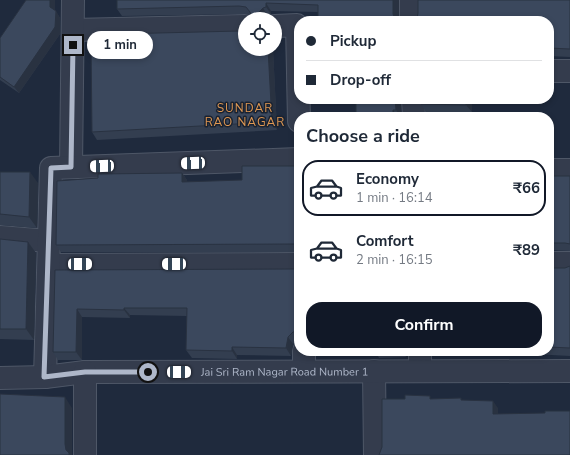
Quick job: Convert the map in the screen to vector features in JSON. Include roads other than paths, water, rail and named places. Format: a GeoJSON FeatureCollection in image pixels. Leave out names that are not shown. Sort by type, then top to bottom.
{"type":"FeatureCollection","features":[{"type":"Feature","properties":{"kind":"street"},"geometry":{"type":"LineString","coordinates":[[71,167],[73,0]]}},
{"type":"Feature","properties":{"kind":"street"},"geometry":{"type":"LineString","coordinates":[[411,0],[412,16]]}},
{"type":"Feature","properties":{"kind":"street"},"geometry":{"type":"LineString","coordinates":[[282,26],[294,25]]}},
{"type":"Feature","properties":{"kind":"street"},"geometry":{"type":"LineString","coordinates":[[73,30],[238,26]]}},
{"type":"Feature","properties":{"kind":"street"},"geometry":{"type":"LineString","coordinates":[[554,71],[570,70]]}},
{"type":"Feature","properties":{"kind":"street"},"geometry":{"type":"LineString","coordinates":[[44,377],[49,265],[48,241],[51,168],[294,159]]}},
{"type":"Feature","properties":{"kind":"street"},"geometry":{"type":"LineString","coordinates":[[554,170],[570,170]]}},
{"type":"Feature","properties":{"kind":"street"},"geometry":{"type":"LineString","coordinates":[[0,237],[48,241]]}},
{"type":"Feature","properties":{"kind":"street"},"geometry":{"type":"LineString","coordinates":[[554,263],[570,263]]}},
{"type":"Feature","properties":{"kind":"street"},"geometry":{"type":"LineString","coordinates":[[49,265],[294,264]]}},
{"type":"Feature","properties":{"kind":"street","name":"Jai Sri Ram Nagar Road Number 1"},"geometry":{"type":"LineString","coordinates":[[0,378],[44,377],[85,372],[304,361],[374,371],[420,361],[570,371]]}},
{"type":"Feature","properties":{"kind":"street"},"geometry":{"type":"LineString","coordinates":[[374,371],[375,455]]}},
{"type":"Feature","properties":{"kind":"street"},"geometry":{"type":"LineString","coordinates":[[85,372],[85,455]]}},
{"type":"Feature","properties":{"kind":"district","name":"SUNDAR RAO NAGAR"},"geometry":{"type":"Point","coordinates":[245,115]}}]}
